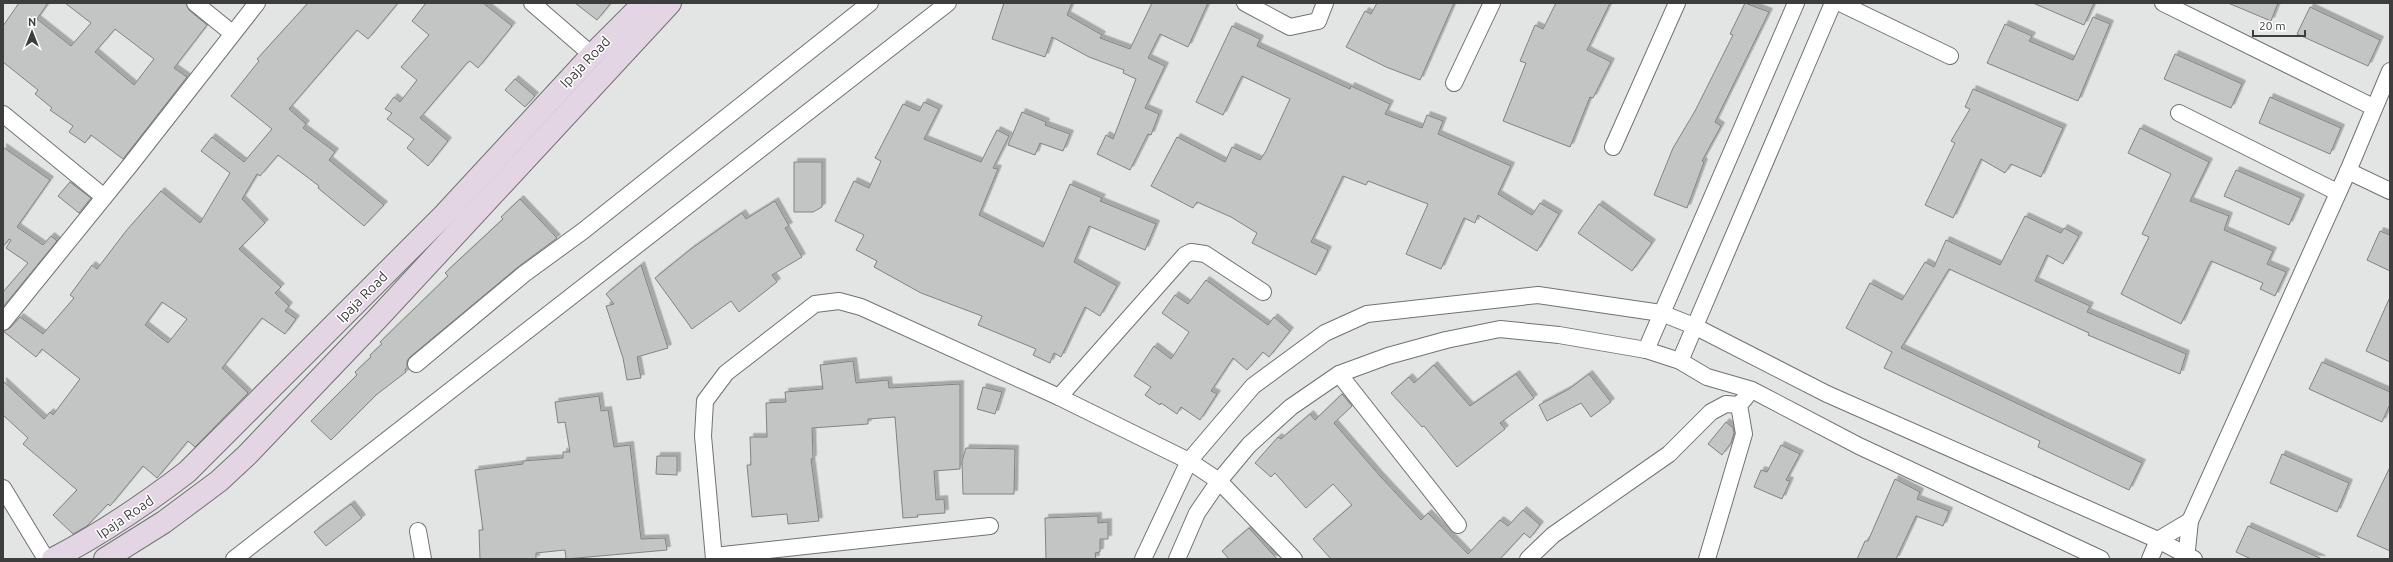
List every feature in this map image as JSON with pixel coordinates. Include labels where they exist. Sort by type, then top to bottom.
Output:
[{"type":"main road","name":"Ipaja Road","points":[[53,559],[96,536],[144,505],[187,472],[445,214],[486,167],[592,55],[644,3]]},
{"type":"main road","name":"Ipaja Road","points":[[105,559],[164,522],[219,480],[247,455],[670,3]]},
{"type":"main road","points":[[486,167],[504,182]]},
{"type":"street","points":[[195,3],[232,33]]},
{"type":"street","points":[[3,322],[257,3]]},
{"type":"street","points":[[532,3],[592,55]]},
{"type":"street","points":[[416,364],[524,274],[583,231],[870,3]]},
{"type":"street","points":[[234,559],[948,3]]},
{"type":"street","points":[[1246,3],[1290,27],[1318,21],[1325,3]]},
{"type":"street","points":[[1454,83],[1492,3]]},
{"type":"street","points":[[1613,147],[1677,3]]},
{"type":"street","points":[[1646,350],[1796,3]]},
{"type":"street","points":[[1680,361],[1833,3]]},
{"type":"street","points":[[1840,3],[1950,56]]},
{"type":"street","points":[[2164,3],[2373,107]]},
{"type":"street","points":[[1143,559],[1189,461],[1253,386],[1325,333],[1367,314],[1538,295],[1661,313],[1694,326],[1827,394],[2158,540],[2189,558],[2190,521],[2348,170],[2373,107],[2390,71]]},
{"type":"street","points":[[2179,113],[2337,192]]},
{"type":"street","points":[[3,114],[104,197]]},
{"type":"street","points":[[2348,170],[2390,191]]},
{"type":"street","points":[[1059,398],[1185,255],[1191,252],[1204,254],[1263,292]]},
{"type":"street","points":[[990,526],[714,557],[703,436],[705,401],[726,373],[815,304],[839,301],[861,307],[1059,398],[1189,461],[1219,481],[1294,559]]},
{"type":"street","points":[[1177,559],[1197,513],[1219,481],[1250,445],[1291,407],[1339,374],[1388,356],[1446,340],[1500,329],[1559,335],[1646,350],[1680,361],[1707,377],[1752,390],[1859,446],[2101,559]]},
{"type":"street","points":[[1339,374],[1458,525]]},
{"type":"street","points":[[1739,405],[1752,390]]},
{"type":"street","points":[[1528,559],[1553,535],[1669,454],[1712,412],[1726,404],[1739,405]]},
{"type":"street","points":[[1707,559],[1744,434],[1739,405]]},
{"type":"street","points":[[3,488],[46,559]]},
{"type":"street","points":[[2150,559],[2158,540],[2190,521]]},
{"type":"street","points":[[418,531],[423,559]]},
{"type":"building","points":[[19,3],[48,3],[37,19],[71,46],[91,23],[65,3],[186,3],[189,10],[207,25],[174,68],[187,77],[123,159],[91,135],[85,143],[69,132],[73,126],[50,110],[52,108],[35,94],[38,90],[3,62],[3,26]],"holes":[[[115,29],[154,59],[134,85],[95,52]]]},
{"type":"building","points":[[308,3],[398,3],[368,39],[357,30],[289,109],[306,124],[303,128],[335,152],[329,160],[384,205],[364,226],[318,188],[319,186],[278,155],[260,176],[257,174],[242,199],[265,223],[239,249],[281,287],[275,293],[289,306],[285,311],[296,319],[285,334],[262,318],[222,368],[248,393],[195,447],[188,441],[157,478],[143,466],[110,506],[108,504],[87,526],[73,534],[53,515],[77,490],[23,444],[28,438],[3,415],[3,381],[44,419],[50,412],[53,415],[80,379],[42,349],[36,357],[3,331],[10,328],[20,317],[43,334],[74,298],[70,295],[92,265],[97,269],[126,231],[161,191],[200,223],[230,173],[201,151],[212,137],[244,162],[272,129],[231,96],[259,61],[257,59]],"holes":[[[162,302],[187,319],[168,343],[145,325]]]},
{"type":"building","points":[[426,3],[483,3],[512,26],[478,68],[470,61],[466,64],[420,118],[448,141],[428,166],[407,148],[414,139],[387,119],[392,113],[385,109],[394,97],[400,102],[417,80],[401,67],[429,35],[412,21]]},
{"type":"building","points":[[575,3],[611,3],[597,20]]},
{"type":"building","points":[[1004,3],[1072,3],[1067,15],[1102,35],[1100,38],[1130,49],[1152,3],[1208,3],[1188,47],[1160,34],[1148,58],[1165,66],[1145,108],[1159,114],[1151,135],[1148,134],[1130,170],[1097,154],[1106,135],[1113,139],[1136,79],[1123,73],[1124,70],[1089,57],[1052,37],[1045,57],[992,39]]},
{"type":"building","points":[[1377,3],[1454,3],[1420,80],[1386,67],[1346,47],[1365,11],[1371,14]]},
{"type":"building","points":[[1556,3],[1610,3],[1587,50],[1611,62],[1593,98],[1590,97],[1570,147],[1503,121],[1526,63],[1520,61],[1535,25],[1543,29]]},
{"type":"building","points":[[1745,3],[1769,12],[1715,122],[1721,126],[1702,161],[1704,162],[1687,208],[1654,195],[1673,148],[1695,111],[1733,35],[1730,34]]},
{"type":"building","points":[[2033,3],[2094,3],[2084,25]]},
{"type":"building","points":[[2228,3],[2278,3],[2271,21]]},
{"type":"building","points":[[2310,7],[2380,40],[2368,66],[2297,34]]},
{"type":"building","points":[[2093,17],[2110,24],[2078,101],[1987,63],[2005,24],[2032,36],[2029,41],[2073,60]]},
{"type":"building","points":[[1232,26],[1260,39],[1257,46],[1350,89],[1351,86],[1390,104],[1385,114],[1422,128],[1427,115],[1443,121],[1438,134],[1511,166],[1498,194],[1532,215],[1540,203],[1559,214],[1537,251],[1478,215],[1475,223],[1464,218],[1441,269],[1406,254],[1428,204],[1368,181],[1366,185],[1343,176],[1311,242],[1328,250],[1316,275],[1252,243],[1257,233],[1231,217],[1197,202],[1193,208],[1151,186],[1177,137],[1225,162],[1232,147],[1260,160],[1266,151],[1290,99],[1242,76],[1223,115],[1196,102]]},
{"type":"building","points":[[2175,54],[2242,84],[2231,108],[2164,79]]},
{"type":"building","points":[[515,79],[535,96],[525,107],[505,90]]},
{"type":"building","points":[[1973,89],[2063,128],[2041,177],[2011,164],[2005,173],[1981,159],[1953,218],[1925,205],[1955,143],[1951,141],[1970,109],[1965,107]]},
{"type":"building","points":[[2270,97],[2341,128],[2330,154],[2259,123]]},
{"type":"building","points":[[924,102],[939,109],[924,139],[981,162],[997,130],[1009,136],[993,168],[998,169],[979,215],[1043,247],[1070,184],[1102,198],[1100,201],[1156,224],[1145,250],[1089,226],[1074,262],[1117,286],[1100,316],[1085,307],[1061,357],[1054,353],[1050,363],[1033,355],[1036,349],[978,325],[982,316],[921,293],[874,267],[877,261],[856,250],[864,235],[835,221],[854,181],[869,188],[881,161],[875,158],[903,104],[919,111]]},
{"type":"building","points":[[1022,112],[1046,122],[1045,125],[1070,134],[1063,151],[1040,143],[1035,155],[1008,145]]},
{"type":"building","points":[[2140,128],[2209,162],[2190,201],[2229,216],[2224,230],[2273,251],[2267,264],[2286,272],[2275,296],[2260,289],[2263,283],[2211,261],[2181,324],[2121,294],[2149,237],[2142,234],[2171,174],[2128,153]]},
{"type":"building","points":[[3,147],[50,180],[17,227],[43,245],[51,236],[57,241],[3,307],[3,292],[28,263],[6,248],[11,240],[9,239],[3,247]]},
{"type":"building","points":[[794,162],[822,162],[822,207],[813,212],[794,212]]},
{"type":"building","points":[[2236,170],[2301,198],[2289,225],[2224,196]]},
{"type":"building","points":[[70,182],[91,198],[79,213],[58,196]]},
{"type":"building","points":[[520,199],[557,238],[518,267],[410,357],[407,361],[406,372],[376,395],[331,440],[311,421],[357,375],[355,372],[382,344],[380,342],[448,276],[445,273],[503,219],[501,217]]},
{"type":"building","points":[[775,201],[789,226],[785,228],[802,257],[772,275],[777,282],[739,312],[731,301],[692,329],[655,278],[691,249],[742,213],[746,219]]},
{"type":"building","points":[[1599,204],[1652,243],[1632,271],[1578,233]]},
{"type":"building","points":[[2025,216],[2061,233],[2064,228],[2079,236],[2063,264],[2047,255],[2035,281],[2090,306],[2087,312],[2186,354],[2180,374],[2088,335],[2089,333],[1949,269],[1901,348],[2142,463],[2129,490],[2038,447],[2040,441],[1884,368],[1892,352],[1846,328],[1870,283],[1902,300],[1925,262],[1934,267],[1946,240],[2000,265]]},
{"type":"building","points":[[2380,231],[2390,235],[2390,271],[2367,260]]},
{"type":"building","points":[[641,265],[668,348],[637,357],[641,378],[627,380],[623,358],[606,306],[614,304],[606,294]]},
{"type":"building","points":[[1206,280],[1268,325],[1274,317],[1290,331],[1269,357],[1263,352],[1247,370],[1233,358],[1211,391],[1217,394],[1200,420],[1181,407],[1177,414],[1161,403],[1160,405],[1145,395],[1151,387],[1134,376],[1154,346],[1171,359],[1189,332],[1162,313],[1175,295],[1188,304]]},
{"type":"building","points":[[2390,297],[2390,362],[2366,351]]},
{"type":"building","points":[[853,361],[856,383],[888,380],[889,388],[960,384],[960,469],[934,471],[936,500],[944,499],[945,513],[917,515],[918,517],[903,518],[895,417],[868,419],[868,424],[812,428],[813,459],[811,459],[819,521],[788,524],[787,514],[752,517],[747,465],[751,465],[750,437],[767,437],[766,403],[786,402],[785,392],[823,389],[820,365]]},
{"type":"building","points":[[2322,362],[2390,392],[2390,404],[2382,422],[2309,389]]},
{"type":"building","points":[[1434,365],[1470,406],[1516,374],[1534,398],[1500,423],[1505,429],[1457,467],[1424,426],[1422,427],[1391,393],[1409,377],[1414,383]]},
{"type":"building","points":[[1589,374],[1611,402],[1591,417],[1581,403],[1547,421],[1539,405],[1569,389]]},
{"type":"building","points":[[983,387],[1002,392],[995,414],[977,409]]},
{"type":"building","points":[[1342,394],[1352,406],[1334,423],[1421,520],[1428,513],[1468,554],[1500,520],[1508,526],[1523,510],[1540,525],[1530,538],[1524,533],[1500,559],[1331,559],[1313,539],[1352,505],[1333,484],[1306,508],[1275,473],[1271,477],[1255,463],[1278,437],[1281,439],[1310,414],[1315,420]]},
{"type":"building","points":[[599,396],[601,411],[608,410],[614,447],[630,445],[641,539],[665,538],[667,550],[566,559],[565,550],[536,553],[536,559],[480,559],[479,530],[483,530],[475,470],[523,464],[523,461],[563,458],[563,452],[570,452],[565,422],[558,423],[555,402]]},
{"type":"building","points":[[1726,422],[1733,428],[1734,433],[1731,443],[1722,455],[1708,444]]},
{"type":"building","points":[[1781,445],[1800,454],[1786,480],[1790,481],[1782,499],[1754,487],[1761,470],[1767,472]]},
{"type":"building","points":[[966,448],[1015,449],[1014,494],[963,494],[962,461]]},
{"type":"building","points":[[2282,454],[2349,483],[2337,512],[2270,483]]},
{"type":"building","points":[[657,456],[677,456],[677,475],[656,474]]},
{"type":"building","points":[[2390,467],[2390,551],[2357,536]]},
{"type":"building","points":[[1895,479],[1920,492],[1917,499],[1949,511],[1943,526],[1916,516],[1896,559],[1857,559],[1865,541],[1868,541]]},
{"type":"building","points":[[351,504],[362,518],[326,546],[314,532]]},
{"type":"building","points":[[1098,516],[1098,523],[1108,522],[1108,539],[1100,539],[1100,552],[1095,553],[1096,559],[1046,559],[1045,518]]},
{"type":"building","points":[[2248,526],[2322,559],[2251,559],[2236,552]]},
{"type":"building","points":[[1249,528],[1277,559],[1229,559],[1222,551]]}]
